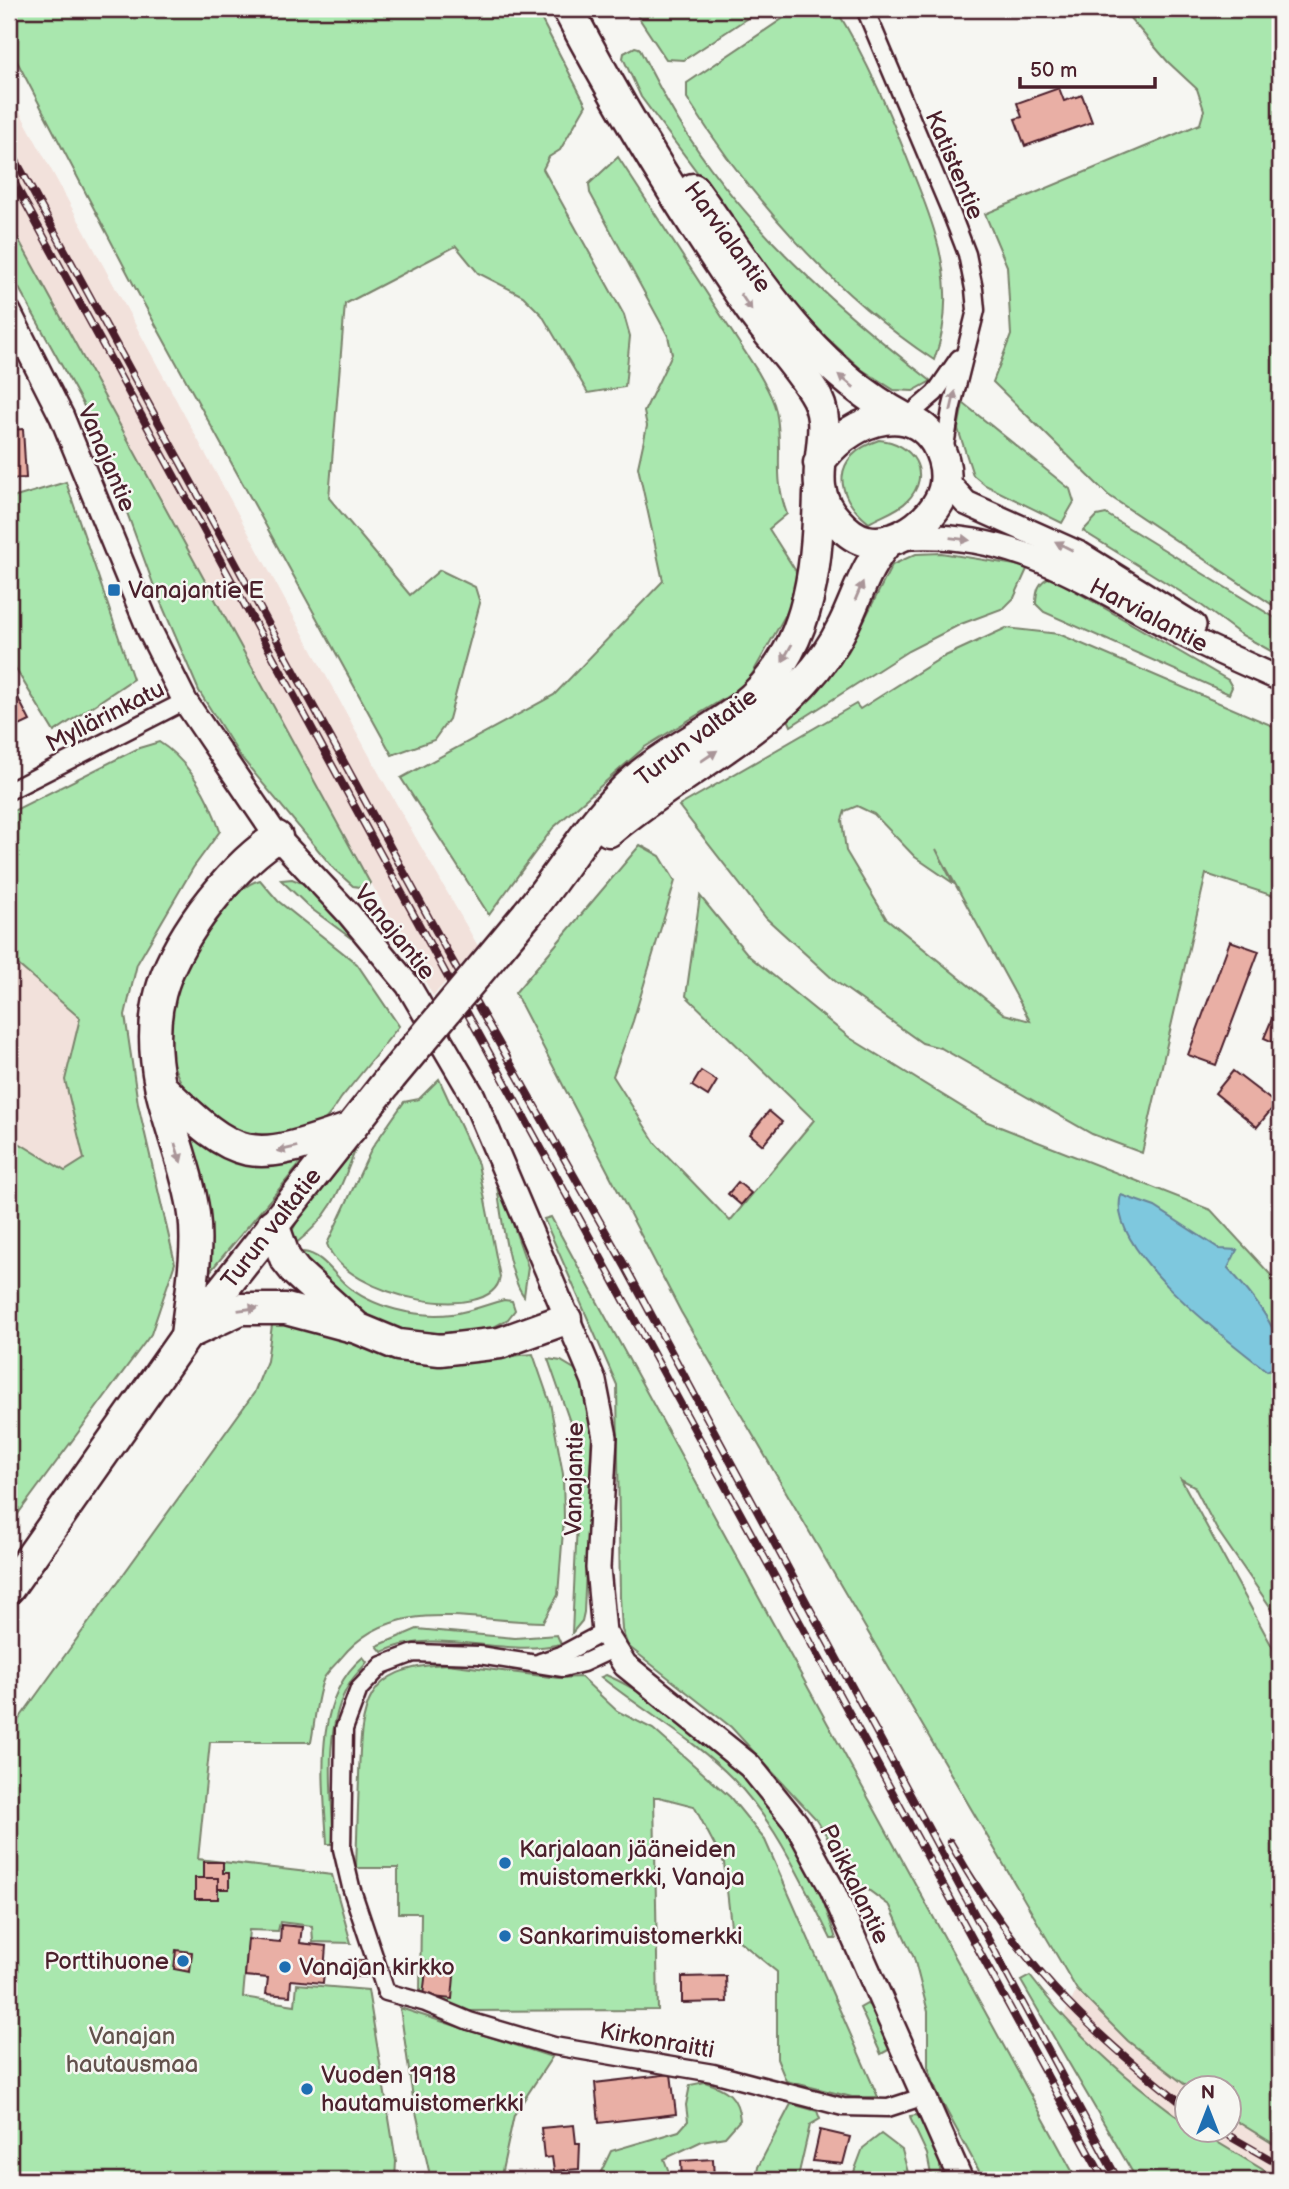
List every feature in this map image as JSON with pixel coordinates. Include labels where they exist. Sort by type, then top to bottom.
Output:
[{"type":"highway","name":"Harvialantie","points":[[573,19],[801,337],[853,387],[905,418]]},
{"type":"highway","name":"Harvialantie","points":[[573,19],[655,164],[707,246],[751,311],[813,390],[823,415],[820,463]]},
{"type":"highway","points":[[905,418],[932,437],[944,463],[945,483],[934,510],[915,527],[890,539],[869,542],[857,538],[835,520],[819,493],[820,463],[834,443],[860,426],[881,419],[905,418]]},
{"type":"highway","name":"Turun valtatie","points":[[9,1588],[186,1336],[391,1077],[553,883],[596,823],[636,778],[740,709],[778,670],[802,623],[810,595],[818,552],[819,493]]},
{"type":"highway","name":"Turun valtatie","points":[[553,883],[630,813],[785,702],[827,654],[843,626],[869,566],[890,539]]},
{"type":"highway","points":[[186,1336],[195,1247],[194,1214],[161,1087],[155,1027],[160,986],[181,942],[222,887],[250,855],[278,837]]},
{"type":"highway","points":[[161,1087],[212,1135],[234,1147],[275,1152],[351,1128]]},
{"type":"highway","points":[[273,1224],[285,1258],[296,1272],[357,1328]]},
{"type":"highway","points":[[186,1336],[224,1315],[253,1307],[286,1310],[357,1328],[398,1345],[440,1350],[500,1343],[566,1319]]},
{"type":"street","name":"Katistentie","points":[[865,9],[967,254],[976,310],[951,410],[944,463]]},
{"type":"street","name":"Vanajantie","points":[[9,312],[62,417],[149,629],[185,701],[278,837],[349,914],[408,985],[473,1096],[594,1381],[601,1408],[605,1437],[598,1568],[608,1640]]},
{"type":"street","name":"Katistentie","points":[[905,418],[935,394],[968,344]]},
{"type":"street","name":"Harvialantie","points":[[944,463],[950,485],[965,503],[1080,554],[1280,678]]},
{"type":"street","name":"Harvialantie","points":[[890,539],[936,537],[966,540],[1040,558],[1175,630],[1280,678]]},
{"type":"street","name":"Myllärinkatu","points":[[9,791],[185,701]]},
{"type":"street","name":"Kirkonraitti","points":[[608,1640],[533,1663],[454,1653],[414,1653],[378,1668],[366,1679],[354,1699],[344,1730],[342,1849],[351,1886],[386,1992],[426,2003],[469,2021],[554,2046],[713,2073],[842,2107],[888,2108],[922,2097]]},
{"type":"street","name":"Paikkalantie","points":[[608,1640],[642,1680],[750,1766],[796,1823],[832,1889],[961,2180]]},
{"type":"shaded area","points":[[9,92],[381,777],[478,946],[433,996],[9,222]]},
{"type":"shaded area","points":[[9,957],[80,1018],[65,1080],[84,1159],[65,1171],[9,1137]]},
{"type":"shaded area","points":[[1077,1990],[1128,2041],[1174,2076],[1174,2114],[1142,2091],[1062,2019]]},
{"type":"shaded area","points":[[1244,2126],[1280,2148],[1280,2180],[1220,2144],[1244,2144]]},
{"type":"green space","points":[[9,9],[536,9],[586,105],[560,150],[549,157],[543,169],[624,315],[630,336],[625,387],[588,393],[542,315],[523,296],[478,273],[456,246],[345,304],[329,498],[410,595],[440,570],[475,587],[480,603],[449,719],[434,740],[392,755],[138,293],[9,46]]},
{"type":"green space","points":[[633,9],[761,9],[684,60],[666,59]]},
{"type":"green space","points":[[797,9],[836,9],[878,89],[919,187],[934,231],[944,277],[944,318],[934,360],[862,306],[797,242],[738,172],[687,98],[687,83]]},
{"type":"green space","points":[[1122,9],[1280,9],[1280,610],[1108,495],[993,382],[1011,335],[1007,266],[985,214],[1200,124],[1204,110],[1197,89],[1168,62]]},
{"type":"green space","points":[[635,47],[639,48],[674,114],[705,161],[762,231],[827,294],[931,381],[913,391],[894,390],[861,369],[801,311],[641,97],[623,58],[624,53]]},
{"type":"green space","points":[[618,157],[758,372],[773,401],[778,425],[780,486],[787,514],[769,529],[797,573],[794,600],[746,685],[645,747],[553,828],[489,915],[401,778],[554,695],[663,581],[638,467],[647,426],[644,412],[672,354],[668,336],[590,193],[589,184]]},
{"type":"green space","points":[[9,222],[370,883],[366,888],[353,886],[334,869],[240,756],[199,691],[155,589],[96,428],[9,270]]},
{"type":"green space","points":[[963,403],[1070,489],[1074,502],[1062,523],[985,485],[973,475],[958,429]]},
{"type":"green space","points":[[879,440],[891,442],[909,453],[916,461],[919,480],[915,491],[903,505],[869,523],[849,500],[842,477],[852,456],[863,447]]},
{"type":"green space","points":[[66,482],[133,679],[54,732],[12,663],[9,665],[9,499]]},
{"type":"green space","points":[[1106,514],[1280,621],[1280,656],[1240,634],[1197,602],[1083,531],[1097,516]]},
{"type":"green space","points":[[941,553],[1028,567],[1014,598],[1004,608],[961,624],[908,651],[791,726],[788,719],[813,697],[848,652],[892,565],[916,554]]},
{"type":"green space","points":[[1051,577],[1228,680],[1232,687],[1229,694],[1044,612],[1036,604],[1037,591],[1043,581]]},
{"type":"green space","points":[[1006,628],[1059,634],[1280,729],[1280,898],[1206,874],[1142,1153],[1092,1134],[941,1048],[922,1043],[835,981],[766,918],[679,806],[856,704],[860,709],[941,658]],"holes":[[[857,806],[874,814],[915,857],[953,883],[936,849],[1030,1021],[1004,1014],[886,918],[846,851],[842,820],[845,811]]]},
{"type":"green space","points":[[159,742],[180,759],[197,781],[220,831],[193,868],[137,964],[125,1015],[138,1104],[175,1263],[151,1334],[9,1526],[9,1137],[65,1171],[84,1159],[65,1080],[80,1018],[9,957],[9,813],[139,748]]},
{"type":"green space","points":[[640,845],[660,856],[675,881],[633,1021],[613,1076],[656,1144],[730,1221],[814,1120],[686,996],[700,896],[749,956],[850,1038],[985,1121],[1211,1210],[1280,1285],[1280,1621],[1216,1528],[1194,1486],[1181,1479],[1280,1661],[1280,2148],[1244,2126],[1244,2074],[1174,2074],[1174,2076],[1128,2041],[1077,1990],[681,1312],[515,993]]},
{"type":"green space","points":[[292,879],[319,896],[334,912],[352,939],[309,907],[281,880]]},
{"type":"green space","points":[[260,880],[278,901],[357,964],[399,1026],[325,1120],[308,1129],[286,1134],[259,1134],[239,1130],[203,1109],[189,1094],[178,1076],[171,1056],[168,1034],[172,1001],[188,961],[234,897]]},
{"type":"green space","points":[[439,1079],[478,1164],[500,1277],[491,1292],[473,1300],[447,1302],[418,1299],[388,1291],[361,1279],[339,1263],[327,1244],[372,1148],[404,1102],[419,1099]]},
{"type":"green space","points":[[180,1119],[301,1163],[203,1280]]},
{"type":"green space","points":[[356,1148],[326,1213],[293,1246],[292,1231],[299,1218]]},
{"type":"green space","points":[[495,1173],[528,1267],[524,1296],[518,1286],[509,1256]]},
{"type":"green space","points":[[551,1217],[1077,2180],[984,2180],[939,2097],[928,2067],[928,2012],[914,1958],[890,1906],[855,1880],[816,1819],[731,1727],[628,1646],[622,1630],[620,1597],[617,1385],[544,1219]]},
{"type":"green space","points":[[303,1252],[316,1256],[356,1292],[396,1310],[452,1314],[504,1300],[512,1301],[515,1310],[508,1319],[483,1333],[431,1339],[374,1324],[296,1256]]},
{"type":"green space","name":"Vanajan hautausmaa","points":[[273,1318],[319,1326],[416,1364],[533,1354],[550,1403],[563,1474],[564,1518],[558,1595],[543,1622],[435,1616],[409,1618],[384,1625],[361,1638],[324,1678],[317,1701],[311,1742],[210,1742],[198,1859],[332,1875],[351,1943],[313,1942],[312,1926],[280,1922],[278,1931],[249,1930],[243,1997],[295,2005],[297,1984],[368,1990],[396,2161],[395,2180],[9,2180],[9,1733],[254,1393],[267,1361]]},
{"type":"green space","points":[[548,1359],[561,1361],[581,1373],[593,1413],[584,1612],[582,1621],[572,1633],[578,1501],[576,1450],[571,1425]]},
{"type":"green space","points":[[417,1629],[515,1638],[557,1635],[561,1644],[515,1647],[426,1642],[382,1652],[377,1646]]},
{"type":"green space","points":[[363,1657],[367,1662],[350,1683],[335,1720],[331,1762],[334,1844],[327,1844],[323,1770],[328,1720],[335,1696],[346,1675]]},
{"type":"green space","points":[[447,1664],[558,1678],[581,1677],[617,1711],[653,1729],[730,1797],[765,1840],[878,2097],[852,2097],[786,2081],[777,2059],[777,1972],[732,1935],[724,1863],[694,1806],[659,1797],[654,1797],[658,2010],[468,2011],[420,1996],[421,1913],[398,1913],[398,1868],[356,1868],[360,1751],[366,1711],[372,1695],[383,1682],[398,1673],[419,1667]]},
{"type":"green space","points":[[606,1675],[652,1700],[702,1736],[767,1797],[791,1830],[807,1860],[836,1939],[831,1939],[788,1855],[749,1797],[702,1751],[601,1677]]},
{"type":"green space","points":[[1030,1976],[1083,2037],[1174,2113],[1174,2144],[1220,2144],[1280,2180],[1137,2180],[1021,1981]]},
{"type":"green space","points":[[867,2004],[873,2008],[892,2048],[881,2054],[860,2008]]},
{"type":"green space","points":[[400,2008],[552,2057],[514,2115],[500,2180],[431,2180],[413,2098]]},
{"type":"green space","points":[[705,2082],[725,2091],[737,2105],[740,2120],[725,2137],[702,2141],[664,2159],[672,2180],[597,2180],[611,2151],[679,2131],[688,2121],[686,2105],[690,2085]]},
{"type":"green space","points":[[791,2104],[817,2111],[820,2119],[810,2125],[798,2177],[808,2180],[756,2180],[758,2167]]},
{"type":"green space","points":[[916,2115],[932,2135],[940,2164],[939,2180],[932,2180],[927,2154],[910,2116]]},
{"type":"green space","points":[[881,2134],[902,2150],[910,2180],[851,2180],[863,2148]]},
{"type":"water","points":[[1121,1195],[1155,1207],[1220,1249],[1237,1250],[1228,1268],[1255,1300],[1272,1327],[1280,1353],[1278,1365],[1267,1371],[1173,1292],[1131,1241],[1121,1217]]},
{"type":"building","points":[[1059,88],[1064,101],[1082,95],[1092,122],[1025,146],[1015,119],[1022,117],[1017,103]]},
{"type":"building","points":[[9,426],[10,430],[23,429],[26,478],[9,479]]},
{"type":"building","points":[[17,696],[30,721],[9,731],[9,700]]},
{"type":"building","points":[[1230,941],[1259,951],[1216,1065],[1188,1055]]},
{"type":"building","points":[[1274,1014],[1280,1017],[1280,1045],[1264,1038]]},
{"type":"building","points":[[701,1071],[717,1081],[708,1096],[692,1086]]},
{"type":"building","points":[[1233,1071],[1276,1104],[1257,1127],[1215,1093]]},
{"type":"building","points":[[769,1111],[782,1122],[763,1145],[750,1134]]},
{"type":"building","points":[[738,1182],[751,1193],[741,1205],[728,1194]]},
{"type":"building","points":[[204,1862],[223,1862],[223,1873],[229,1873],[229,1889],[218,1889],[218,1878],[204,1878]]},
{"type":"building","points":[[195,1878],[218,1878],[218,1899],[195,1899]]},
{"type":"building","name":"Vanajan kirkko","points":[[281,1925],[302,1927],[300,1943],[326,1946],[323,1983],[291,1980],[290,1996],[266,1994],[268,1978],[245,1976],[248,1939],[280,1942]]},
{"type":"building","name":"Porttihuone","points":[[176,1950],[192,1952],[190,1972],[174,1969]]},
{"type":"building","points":[[349,1960],[366,1960],[365,1977],[348,1976]]},
{"type":"building","points":[[427,1962],[455,1965],[452,1999],[423,1996]]},
{"type":"building","points":[[726,1976],[727,2002],[682,2003],[682,1977]]},
{"type":"building","points":[[671,2074],[676,2114],[599,2123],[595,2083]]},
{"type":"building","points":[[574,2125],[576,2143],[580,2143],[579,2169],[554,2171],[552,2157],[544,2158],[541,2128]]},
{"type":"building","points":[[820,2130],[850,2137],[843,2164],[813,2161]]},
{"type":"building","points":[[713,2159],[714,2180],[682,2180],[681,2161]]},
{"type":"railway","points":[[9,148],[448,953],[625,1266],[1118,2180]]},
{"type":"railway","points":[[9,173],[1104,2180]]},
{"type":"railway","points":[[950,1842],[1000,1921],[1054,1988],[1115,2048],[1174,2097]]},
{"type":"railway","points":[[1243,2144],[1280,2165]]},
{"type":"place","name":"Vanajantie E","points":[[114,590]]},
{"type":"place","name":"Karjalaan jääneiden muistomerkki, Vanaja","points":[[505,1863]]},
{"type":"place","name":"Sankarimuistomerkki","points":[[505,1936]]},
{"type":"place","name":"Porttihuone","points":[[183,1961]]},
{"type":"place","name":"Vanajan kirkko","points":[[285,1967]]},
{"type":"place","name":"Vuoden 1918 hautamuistomerkki","points":[[307,2089]]}]
